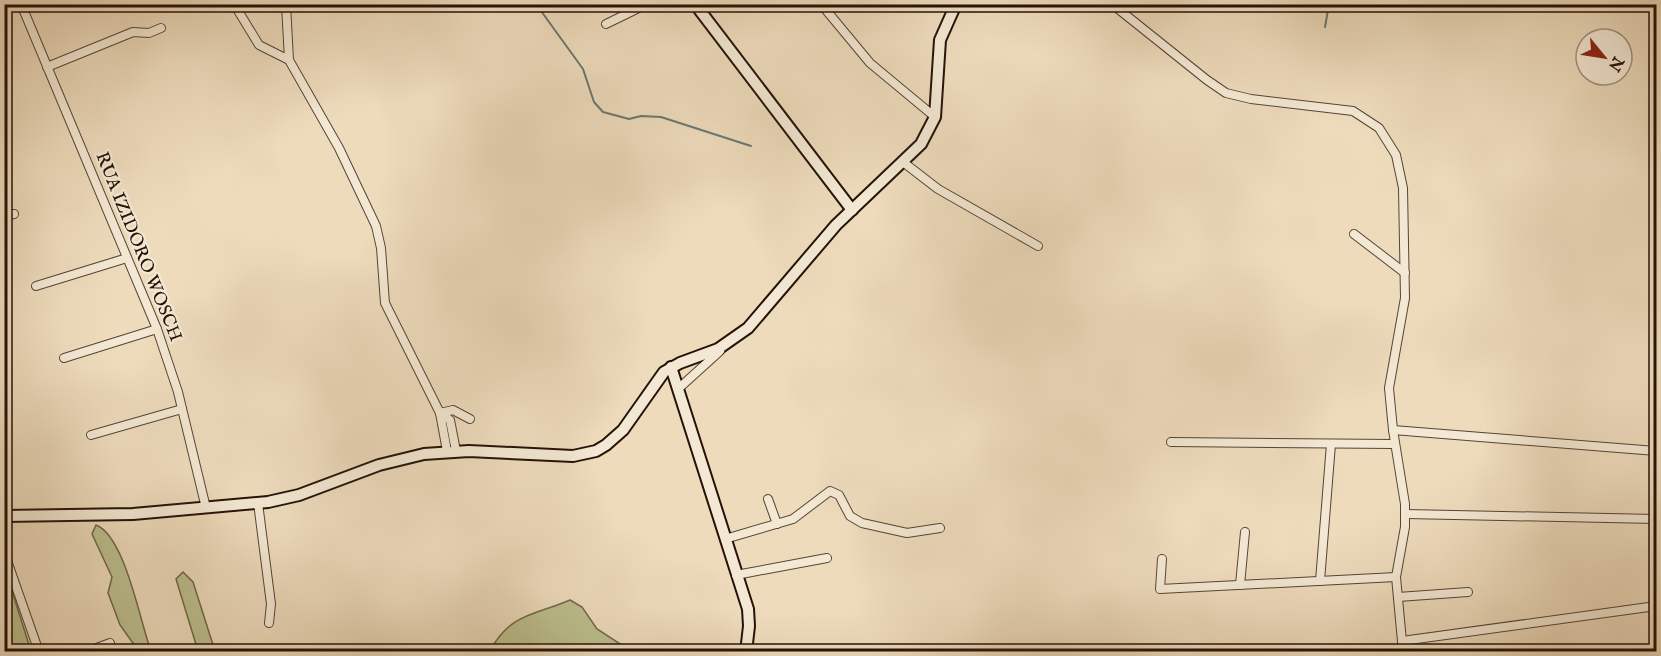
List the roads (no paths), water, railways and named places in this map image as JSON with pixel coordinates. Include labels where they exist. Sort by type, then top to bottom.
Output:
[{"type":"main road","points":[[695,4],[852,210]]},
{"type":"main road","points":[[4,516],[119,515],[258,503],[299,495],[394,460],[452,451],[573,456],[596,451],[623,430],[657,380],[671,367],[728,344],[754,322],[819,244],[926,138],[935,117],[940,40],[956,4]]},
{"type":"main road","points":[[671,367],[749,618],[746,651]]},
{"type":"street","name":"RUA IZIDORO WOSCH","points":[[21,4],[157,329],[182,409],[206,508]]},
{"type":"street","points":[[234,4],[259,45],[289,60]]},
{"type":"street","points":[[286,4],[289,60],[339,148],[372,217],[381,248],[385,303],[440,413],[450,420],[452,451]]},
{"type":"street","points":[[606,24],[646,4]]},
{"type":"street","points":[[821,4],[870,63],[935,117]]},
{"type":"street","points":[[1112,4],[1226,93],[1251,99],[1343,108],[1362,116],[1379,128],[1392,144],[1399,164],[1405,273],[1404,309],[1390,376],[1393,430],[1406,514],[1396,577],[1403,651]]},
{"type":"street","points":[[47,67],[133,32],[149,33],[161,28]]},
{"type":"street","points":[[903,162],[938,189],[1038,246]]},
{"type":"street","points":[[4,216],[14,214]]},
{"type":"street","points":[[1354,234],[1405,273]]},
{"type":"street","points":[[36,286],[127,258]]},
{"type":"street","points":[[64,358],[157,329]]},
{"type":"street","points":[[678,389],[728,344]]},
{"type":"street","points":[[91,435],[182,409]]},
{"type":"street","points":[[440,413],[453,410],[470,419]]},
{"type":"street","points":[[1393,430],[1656,451]]},
{"type":"street","points":[[1171,442],[1395,444]]},
{"type":"street","points":[[1320,581],[1331,444]]},
{"type":"street","points":[[725,539],[799,516],[831,491],[839,495],[850,516],[862,522],[907,533],[940,528]]},
{"type":"street","points":[[768,499],[777,524]]},
{"type":"street","points":[[258,503],[271,604],[268,623]]},
{"type":"street","points":[[1406,514],[1656,519]]},
{"type":"street","points":[[1240,585],[1245,532]]},
{"type":"street","points":[[4,552],[39,651]]},
{"type":"street","points":[[736,574],[827,558]]},
{"type":"street","points":[[1162,559],[1160,590],[1396,577]]},
{"type":"street","points":[[1398,597],[1468,592]]},
{"type":"street","points":[[1402,641],[1656,606]]},
{"type":"street","points":[[86,651],[110,643]]},
{"type":"waterway","points":[[536,4],[583,69],[594,102],[603,112],[629,119],[641,116],[661,117],[751,146]]},
{"type":"waterway","points":[[1325,27],[1329,4]]}]
